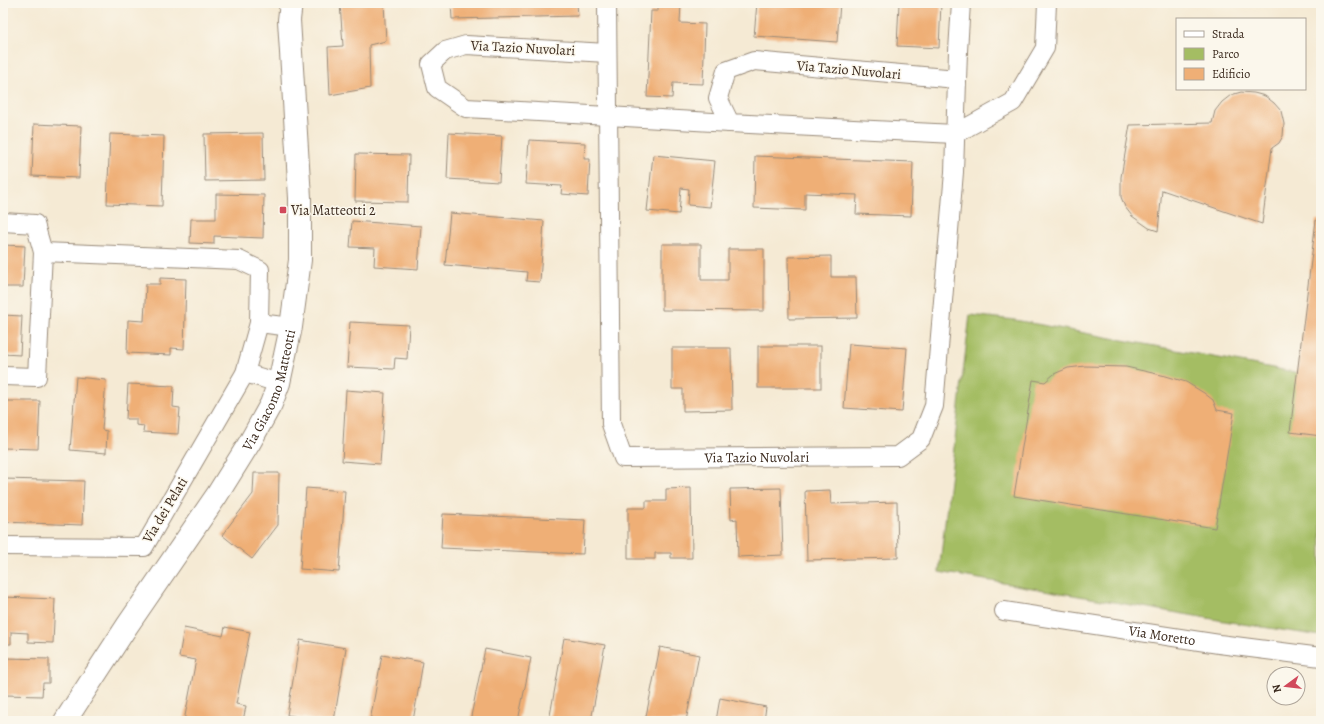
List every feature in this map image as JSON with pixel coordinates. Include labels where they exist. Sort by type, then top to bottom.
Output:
[{"type":"street","name":"Via Giacomo Matteotti","points":[[65,721],[250,442],[271,404],[279,383],[291,327],[300,260],[300,198],[289,20],[290,3]]},
{"type":"street","name":"Via Tazio Nuvolari","points":[[607,3],[611,424],[623,458],[898,456],[921,439],[934,406],[954,172],[961,3]]},
{"type":"street","points":[[955,134],[1013,102],[1045,48],[1047,3]]},
{"type":"street","name":"Via Tazio Nuvolari","points":[[607,52],[466,45],[445,51],[431,64],[437,88],[466,108],[955,134]]},
{"type":"street","name":"Via Tazio Nuvolari","points":[[730,123],[718,98],[726,71],[754,61],[957,79]]},
{"type":"street","points":[[3,222],[35,224],[43,252],[37,377],[3,376]]},
{"type":"street","name":"Via dei Pelati","points":[[3,546],[144,547],[245,373],[259,323],[260,270],[239,260],[43,252]]},
{"type":"street","points":[[259,323],[291,327]]},
{"type":"street","points":[[245,373],[279,383]]},
{"type":"street","name":"Via Moretto","points":[[1004,611],[1219,644],[1321,657]]},
{"type":"green space","points":[[970,315],[1015,320],[1321,377],[1321,636],[1236,623],[939,572]]},
{"type":"building","points":[[340,3],[384,3],[386,41],[369,45],[370,88],[330,95],[328,47],[343,46]]},
{"type":"building","points":[[451,3],[577,3],[578,16],[452,19]]},
{"type":"building","points":[[658,3],[681,3],[680,23],[705,24],[703,84],[673,83],[672,98],[647,97],[651,11],[658,11]]},
{"type":"building","points":[[757,3],[840,3],[837,42],[754,36]]},
{"type":"building","points":[[899,3],[941,3],[939,48],[897,46]]},
{"type":"building","points":[[1241,92],[1265,96],[1281,111],[1284,124],[1283,136],[1279,143],[1272,148],[1262,224],[1162,190],[1158,231],[1149,228],[1132,216],[1125,207],[1121,197],[1121,177],[1130,125],[1212,123],[1215,111],[1222,102],[1231,95]]},
{"type":"building","points":[[34,124],[81,126],[79,178],[32,176]]},
{"type":"building","points":[[263,133],[264,180],[205,181],[204,134]]},
{"type":"building","points":[[449,133],[502,136],[499,182],[447,179]]},
{"type":"building","points":[[110,134],[164,136],[162,206],[107,204]]},
{"type":"building","points":[[529,140],[585,143],[584,159],[590,159],[588,196],[561,194],[562,186],[526,184]]},
{"type":"building","points":[[356,154],[409,155],[408,202],[355,201]]},
{"type":"building","points":[[653,155],[715,161],[710,207],[688,205],[689,189],[681,188],[679,214],[647,211]]},
{"type":"building","points":[[755,156],[913,162],[911,216],[856,214],[857,195],[805,193],[805,210],[754,208]]},
{"type":"building","points":[[216,194],[264,195],[263,238],[214,236],[214,244],[190,243],[191,219],[216,219]]},
{"type":"building","points":[[450,213],[544,221],[540,282],[526,281],[527,272],[445,265]]},
{"type":"building","points":[[1316,220],[1321,220],[1321,436],[1290,432]]},
{"type":"building","points":[[352,221],[421,226],[418,269],[374,266],[375,248],[350,247]]},
{"type":"building","points":[[662,244],[701,244],[701,280],[728,280],[728,249],[764,249],[764,311],[662,310]]},
{"type":"building","points":[[3,245],[25,246],[23,287],[3,287]]},
{"type":"building","points":[[831,256],[831,277],[856,277],[857,318],[789,319],[788,257]]},
{"type":"building","points":[[160,278],[186,279],[184,349],[171,348],[171,355],[127,353],[128,320],[144,321],[146,284],[160,284]]},
{"type":"building","points":[[3,315],[22,316],[20,355],[3,354]]},
{"type":"building","points":[[350,322],[409,325],[407,359],[395,358],[394,369],[347,367]]},
{"type":"building","points":[[849,344],[907,348],[902,412],[844,408]]},
{"type":"building","points":[[758,346],[821,346],[821,388],[758,388]]},
{"type":"building","points":[[672,348],[731,348],[732,410],[683,411],[683,389],[672,389]]},
{"type":"building","points":[[1085,366],[1126,367],[1186,382],[1213,400],[1217,410],[1234,413],[1215,528],[1014,496],[1033,380],[1045,382],[1054,374],[1068,368]]},
{"type":"building","points":[[76,377],[106,380],[102,430],[107,431],[106,453],[70,450]]},
{"type":"building","points":[[128,384],[174,386],[173,407],[180,408],[178,434],[143,432],[144,426],[136,425],[136,419],[126,419]]},
{"type":"building","points":[[346,390],[385,393],[380,464],[342,461]]},
{"type":"building","points":[[3,401],[40,401],[38,449],[3,448]]},
{"type":"building","points":[[254,473],[279,473],[278,525],[252,559],[222,535],[253,494]]},
{"type":"building","points":[[3,479],[84,481],[82,525],[3,522]]},
{"type":"building","points":[[306,488],[345,491],[339,572],[300,569]]},
{"type":"building","points":[[691,488],[692,558],[671,558],[671,553],[655,553],[655,559],[628,559],[628,508],[646,508],[646,501],[666,501],[666,489]]},
{"type":"building","points":[[781,488],[783,555],[738,557],[737,519],[731,520],[730,489]]},
{"type":"building","points":[[830,490],[831,504],[897,502],[898,558],[807,560],[805,491]]},
{"type":"building","points":[[443,514],[585,520],[583,554],[441,548]]},
{"type":"building","points":[[3,597],[55,599],[53,643],[28,642],[28,633],[11,632],[11,644],[3,644]]},
{"type":"building","points":[[225,627],[250,632],[236,704],[246,706],[243,721],[184,721],[196,660],[179,657],[184,628],[223,636]]},
{"type":"building","points":[[564,638],[605,645],[591,721],[549,721]]},
{"type":"building","points":[[300,640],[346,648],[334,721],[321,721],[287,715]]},
{"type":"building","points":[[660,647],[699,655],[686,721],[645,721]]},
{"type":"building","points":[[485,649],[531,658],[518,721],[470,721]]},
{"type":"building","points":[[382,655],[423,662],[413,721],[370,721]]},
{"type":"building","points":[[5,658],[49,659],[49,683],[43,683],[42,696],[4,695]]},
{"type":"building","points":[[720,698],[766,707],[764,721],[716,721]]},
{"type":"place","name":"Via Matteotti 2","points":[[283,210]]}]
